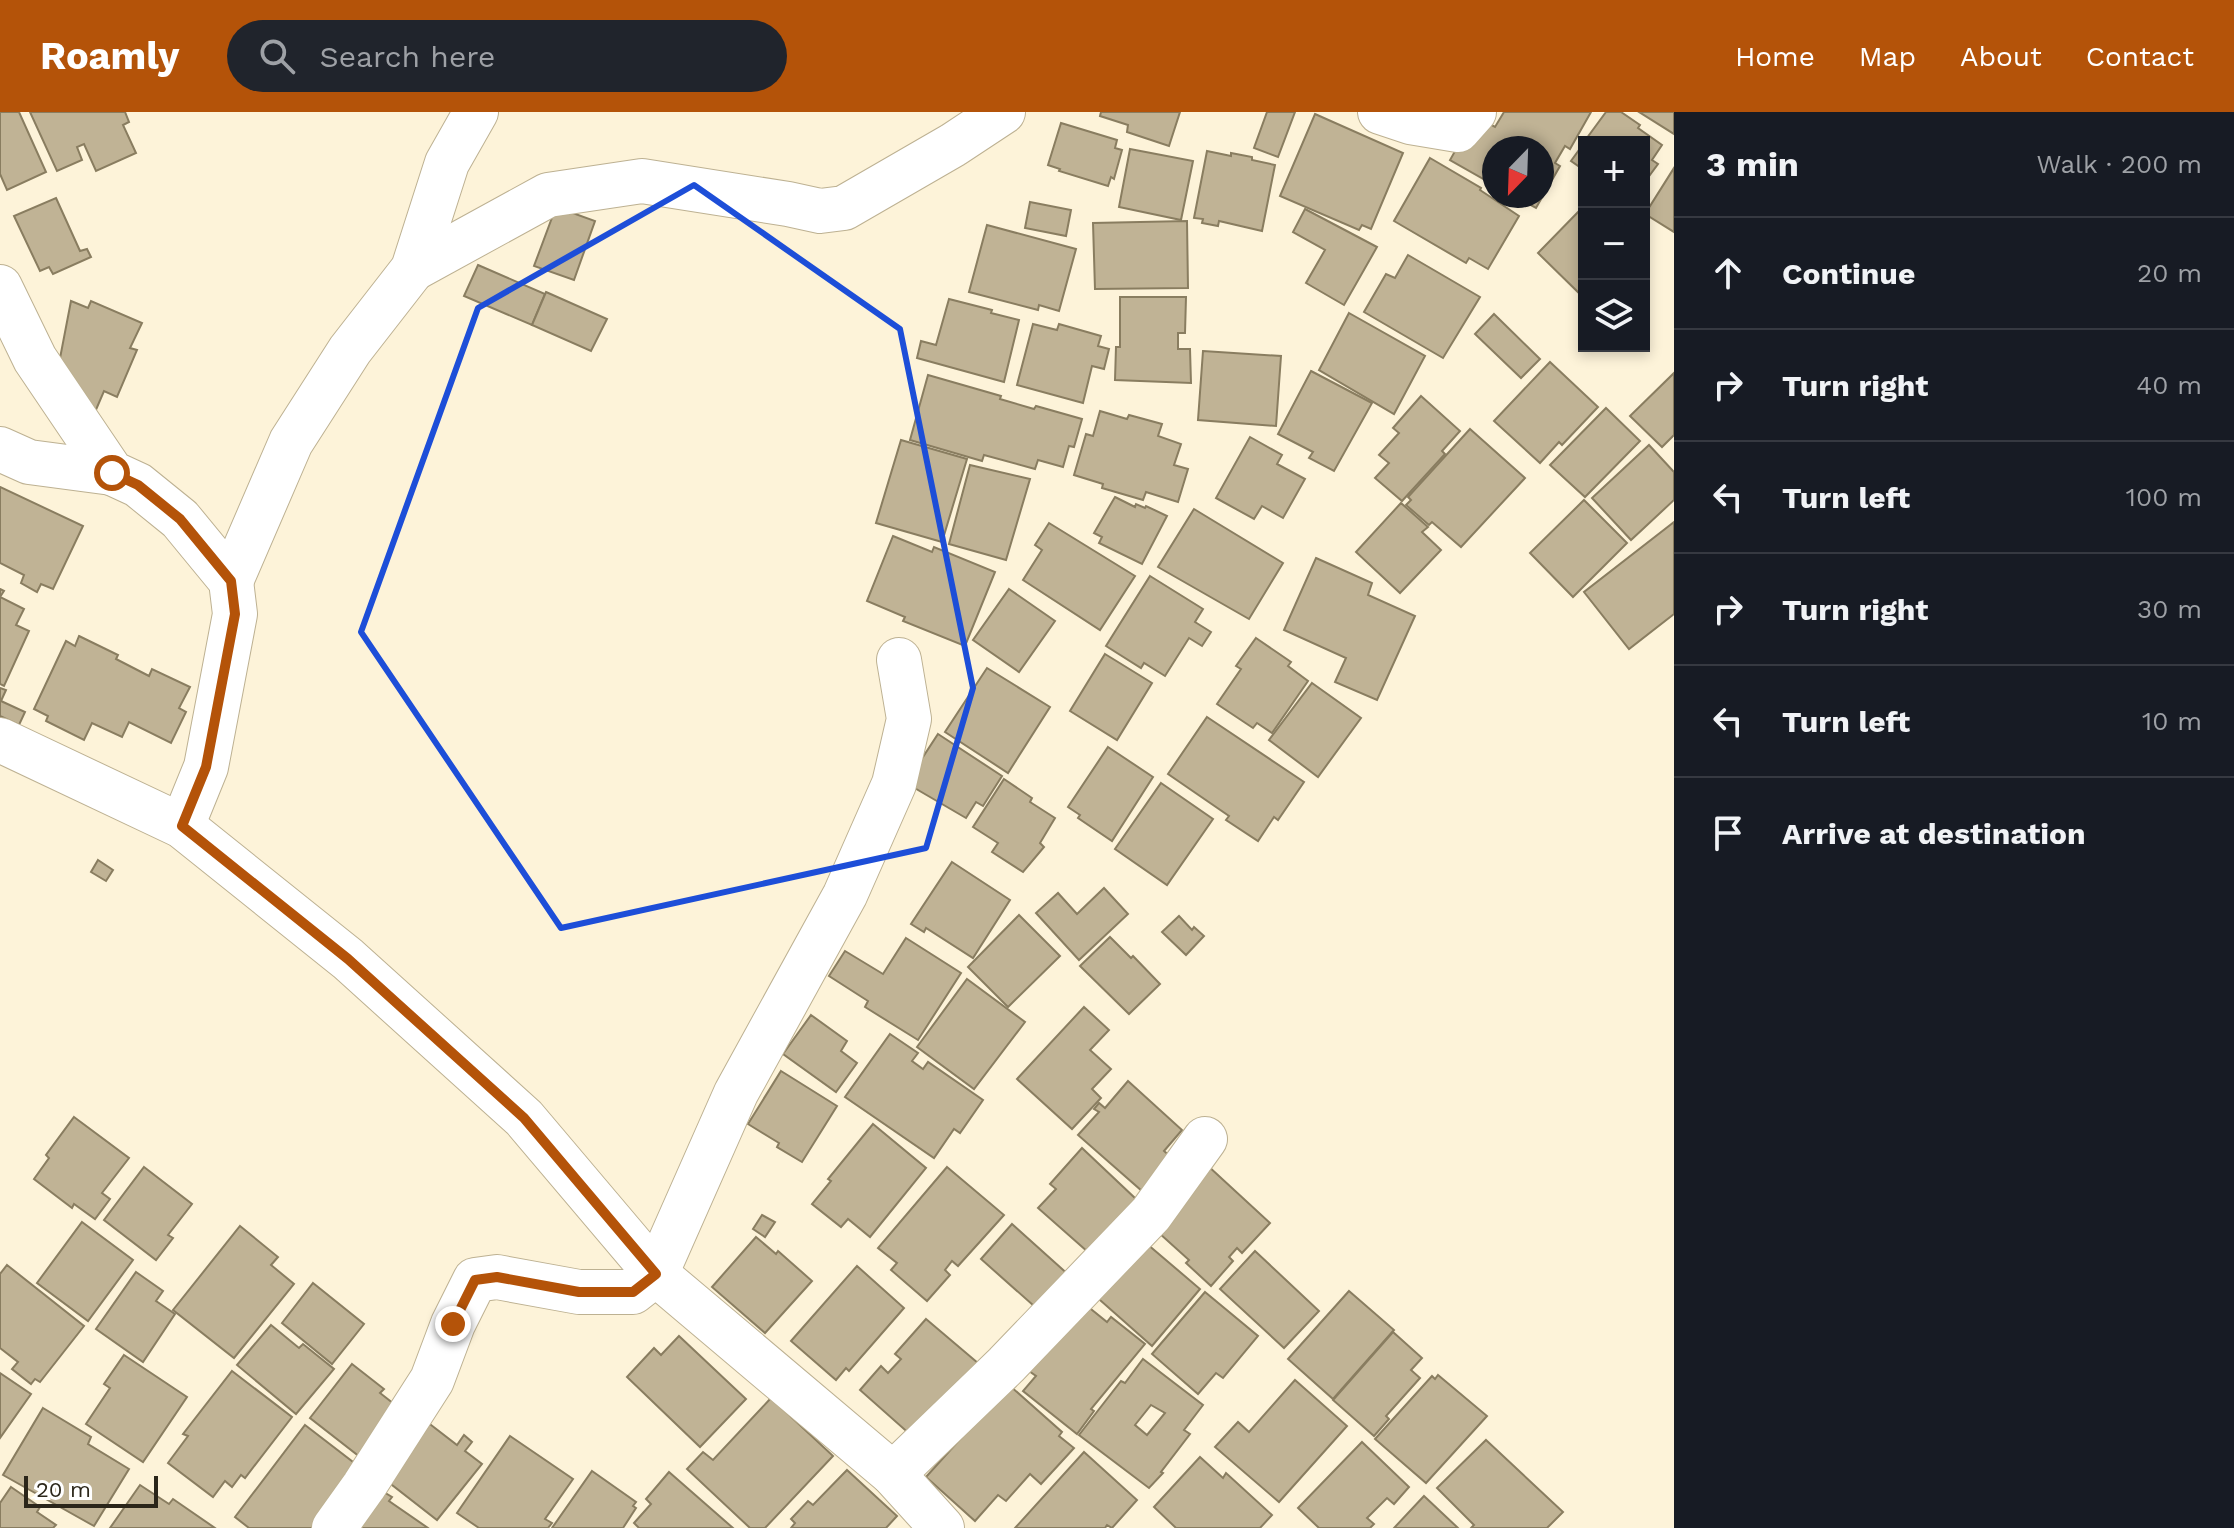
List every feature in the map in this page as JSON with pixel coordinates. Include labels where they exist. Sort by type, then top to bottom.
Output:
[{"type":"street","points":[[182,826],[206,767],[235,614],[231,581],[291,442],[350,350],[413,269],[447,163],[476,112]]},
{"type":"street","points":[[413,269],[548,195],[642,181],[820,211],[844,208],[946,129],[1003,112]]},
{"type":"street","points":[[1380,112],[1410,122],[1458,130],[1474,112]]},
{"type":"street","points":[[0,287],[35,359],[112,473]]},
{"type":"street","points":[[0,449],[29,462],[112,473],[138,485],[180,519],[231,581]]},
{"type":"street","points":[[334,1528],[432,1380],[453,1324],[475,1280],[497,1277],[579,1292],[633,1292],[656,1274],[736,1093],[845,895],[894,784],[909,719],[899,660]]},
{"type":"street","points":[[0,740],[182,826],[348,959],[524,1118],[656,1274],[893,1474],[942,1528]]},
{"type":"street","points":[[893,1474],[1006,1365],[1151,1214],[1205,1139]]},
{"type":"highlighted area","points":[[694,185],[900,329],[973,688],[926,848],[561,928],[361,632],[478,308]]},
{"type":"building","points":[[0,112],[19,112],[46,172],[7,190],[0,174]]},
{"type":"building","points":[[30,112],[125,112],[129,122],[123,125],[136,153],[96,171],[84,144],[77,147],[82,160],[57,171]]},
{"type":"building","points":[[1101,112],[1180,112],[1169,146],[1127,132],[1128,125],[1100,116]]},
{"type":"building","points":[[1267,112],[1295,112],[1278,157],[1254,148]]},
{"type":"building","points":[[1504,112],[1591,112],[1570,149],[1565,146],[1555,163],[1560,166],[1554,176],[1554,136],[1482,136],[1482,178],[1450,160],[1475,116],[1495,127]]},
{"type":"building","points":[[1606,112],[1621,112],[1649,136],[1588,136]]},
{"type":"building","points":[[1639,112],[1674,112],[1674,134]]},
{"type":"building","points":[[1315,114],[1403,153],[1371,229],[1362,225],[1359,230],[1280,196]]},
{"type":"building","points":[[1061,123],[1117,140],[1115,148],[1122,150],[1114,179],[1111,177],[1108,186],[1048,165]]},
{"type":"building","points":[[1650,136],[1662,145],[1652,160],[1658,164],[1650,175]]},
{"type":"building","points":[[1130,149],[1193,161],[1181,220],[1119,207]]},
{"type":"building","points":[[1207,151],[1252,157],[1252,160],[1275,165],[1262,231],[1219,221],[1218,226],[1202,223],[1203,219],[1194,218]]},
{"type":"building","points":[[1578,151],[1578,166],[1571,161]]},
{"type":"building","points":[[1430,158],[1481,188],[1482,208],[1507,208],[1519,216],[1488,269],[1469,258],[1466,263],[1394,221]]},
{"type":"building","points":[[1674,168],[1674,232],[1650,217],[1650,206]]},
{"type":"building","points":[[56,198],[80,251],[87,249],[91,257],[53,274],[49,267],[40,271],[14,216]]},
{"type":"building","points":[[1030,202],[1071,210],[1066,236],[1025,228]]},
{"type":"building","points":[[556,207],[595,221],[574,280],[534,266]]},
{"type":"building","points":[[1305,209],[1377,247],[1344,305],[1306,283],[1325,250],[1293,232]]},
{"type":"building","points":[[1578,212],[1578,292],[1538,253]]},
{"type":"building","points":[[1187,221],[1188,288],[1095,289],[1093,223]]},
{"type":"building","points":[[987,225],[1076,249],[1059,311],[1039,305],[1038,310],[969,292]]},
{"type":"building","points":[[1408,255],[1480,297],[1443,358],[1364,312],[1386,274],[1395,278]]},
{"type":"building","points":[[478,265],[545,294],[532,325],[464,296]]},
{"type":"building","points":[[546,292],[607,319],[591,351],[532,325]]},
{"type":"building","points":[[1120,297],[1186,297],[1185,333],[1178,333],[1178,349],[1190,349],[1191,383],[1115,380],[1116,347],[1120,347]]},
{"type":"building","points":[[949,299],[1019,320],[1004,382],[917,358],[921,341],[936,345]]},
{"type":"building","points":[[71,301],[88,308],[91,301],[142,323],[130,348],[137,350],[117,397],[104,391],[95,412],[56,379]]},
{"type":"building","points":[[1349,313],[1425,356],[1394,414],[1319,370]]},
{"type":"building","points":[[1494,314],[1540,359],[1521,378],[1475,334]]},
{"type":"building","points":[[1033,324],[1057,330],[1059,324],[1101,336],[1098,346],[1109,349],[1104,369],[1092,366],[1083,403],[1017,385]]},
{"type":"building","points":[[1203,351],[1281,356],[1276,426],[1198,420]]},
{"type":"building","points":[[1550,362],[1598,407],[1540,463],[1494,421]]},
{"type":"building","points":[[1311,371],[1372,403],[1334,471],[1309,458],[1313,452],[1278,434]]},
{"type":"building","points":[[1674,373],[1674,435],[1662,447],[1630,416]]},
{"type":"building","points":[[928,375],[1034,409],[1036,406],[1082,419],[1074,447],[1069,446],[1063,467],[1038,460],[1035,469],[984,455],[982,461],[910,440]]},
{"type":"building","points":[[1421,396],[1460,431],[1442,451],[1445,454],[1402,501],[1375,478],[1389,463],[1379,455],[1399,433],[1393,428]]},
{"type":"building","points":[[1606,408],[1640,441],[1585,497],[1550,465]]},
{"type":"building","points":[[1100,411],[1162,424],[1158,436],[1181,444],[1174,465],[1188,469],[1178,502],[1146,492],[1143,500],[1102,488],[1103,484],[1074,475],[1086,434],[1093,436]]},
{"type":"building","points":[[1470,429],[1525,478],[1461,547],[1406,505],[1411,500],[1408,497]]},
{"type":"building","points":[[1250,437],[1282,455],[1277,464],[1305,479],[1283,518],[1262,506],[1254,519],[1216,498]]},
{"type":"building","points":[[901,440],[967,459],[942,542],[876,523]]},
{"type":"building","points":[[1649,445],[1674,472],[1674,500],[1631,540],[1592,498]]},
{"type":"building","points":[[970,465],[1030,479],[1006,560],[949,544]]},
{"type":"building","points":[[0,487],[83,526],[53,589],[41,584],[37,592],[21,583],[24,575],[0,563]]},
{"type":"building","points":[[1115,497],[1135,507],[1136,504],[1146,506],[1167,516],[1142,564],[1099,543],[1102,537],[1094,533]]},
{"type":"building","points":[[1584,500],[1627,543],[1573,597],[1530,553]]},
{"type":"building","points":[[1401,503],[1428,527],[1422,532],[1441,550],[1400,593],[1356,552]]},
{"type":"building","points":[[1194,509],[1283,563],[1249,619],[1158,567]]},
{"type":"building","points":[[1674,522],[1674,614],[1629,649],[1584,592]]},
{"type":"building","points":[[1049,523],[1135,576],[1100,630],[1023,580],[1042,550],[1035,545]]},
{"type":"building","points":[[893,536],[932,552],[934,547],[995,572],[965,646],[903,621],[905,617],[867,601]]},
{"type":"building","points":[[1316,558],[1372,583],[1368,595],[1415,616],[1377,700],[1335,682],[1346,658],[1284,630]]},
{"type":"building","points":[[1150,576],[1203,609],[1195,622],[1211,632],[1202,646],[1189,638],[1165,676],[1144,663],[1141,668],[1106,646]]},
{"type":"building","points":[[1009,589],[1055,621],[1019,672],[973,640]]},
{"type":"building","points":[[0,597],[24,609],[16,625],[29,631],[4,686],[0,684]]},
{"type":"building","points":[[79,636],[118,655],[116,659],[149,676],[152,669],[190,687],[179,708],[186,712],[171,743],[129,722],[122,737],[92,723],[84,740],[46,721],[48,716],[34,709],[66,641],[75,646]]},
{"type":"building","points":[[1256,638],[1291,662],[1288,666],[1308,681],[1272,733],[1257,723],[1253,728],[1217,704],[1241,669],[1236,666]]},
{"type":"building","points":[[1105,654],[1152,683],[1117,740],[1070,711]]},
{"type":"building","points":[[987,668],[1050,707],[1008,773],[945,732]]},
{"type":"building","points":[[1312,683],[1361,718],[1318,777],[1269,740]]},
{"type":"building","points":[[0,688],[6,690],[1,701],[25,712],[19,725],[0,716]]},
{"type":"building","points":[[1207,717],[1304,782],[1278,820],[1274,817],[1258,841],[1226,820],[1229,816],[1168,774]]},
{"type":"building","points":[[938,734],[1002,776],[983,806],[976,802],[966,818],[906,783]]},
{"type":"building","points":[[1108,747],[1153,777],[1112,841],[1078,818],[1080,815],[1068,807]]},
{"type":"building","points":[[1004,779],[1032,798],[1030,802],[1055,818],[1040,843],[1044,847],[1023,872],[992,852],[998,843],[973,827]]},
{"type":"building","points":[[1161,783],[1213,819],[1167,885],[1115,849]]},
{"type":"building","points":[[98,860],[113,870],[106,881],[91,872]]},
{"type":"building","points":[[952,862],[1010,900],[973,958],[926,928],[924,932],[911,924]]},
{"type":"building","points":[[1104,888],[1128,914],[1079,960],[1036,913],[1058,893],[1077,914]]},
{"type":"building","points":[[1019,915],[1060,956],[1008,1007],[968,967]]},
{"type":"building","points":[[1179,916],[1192,930],[1194,927],[1204,936],[1186,955],[1162,932]]},
{"type":"building","points":[[1110,937],[1160,984],[1129,1014],[1080,966]]},
{"type":"building","points":[[906,938],[961,973],[918,1040],[865,1007],[868,1001],[829,976],[845,951],[883,974]]},
{"type":"building","points":[[967,979],[1025,1022],[974,1089],[917,1047]]},
{"type":"building","points":[[1084,1007],[1109,1030],[1090,1050],[1111,1069],[1092,1089],[1101,1098],[1072,1129],[1017,1079]]},
{"type":"building","points":[[811,1015],[847,1041],[841,1051],[857,1063],[836,1092],[783,1054]]},
{"type":"building","points":[[890,1034],[918,1053],[912,1061],[923,1069],[928,1062],[983,1100],[960,1133],[954,1129],[934,1158],[845,1097]]},
{"type":"building","points":[[781,1071],[837,1106],[802,1162],[748,1124]]},
{"type":"building","points":[[1128,1081],[1182,1130],[1164,1151],[1172,1158],[1142,1191],[1078,1135],[1099,1112],[1094,1109],[1099,1103],[1105,1108]]},
{"type":"building","points":[[74,1117],[129,1158],[102,1193],[110,1199],[95,1219],[74,1204],[72,1208],[34,1179],[49,1158],[46,1155]]},
{"type":"building","points":[[873,1124],[926,1168],[870,1237],[848,1219],[841,1227],[812,1204],[831,1181],[828,1179]]},
{"type":"building","points":[[1082,1148],[1137,1200],[1097,1260],[1038,1208],[1056,1189],[1050,1184]]},
{"type":"building","points":[[1207,1165],[1270,1223],[1242,1253],[1237,1248],[1229,1257],[1233,1261],[1211,1286],[1186,1263],[1189,1260],[1149,1224]]},
{"type":"building","points":[[144,1167],[192,1204],[168,1235],[173,1238],[156,1260],[104,1220]]},
{"type":"building","points":[[947,1167],[1004,1215],[958,1266],[952,1261],[945,1270],[950,1275],[927,1301],[891,1270],[897,1263],[878,1248]]},
{"type":"building","points":[[762,1215],[775,1222],[765,1237],[753,1229]]},
{"type":"building","points":[[82,1222],[133,1260],[88,1321],[37,1283]]},
{"type":"building","points":[[1012,1224],[1071,1277],[1034,1306],[981,1259]]},
{"type":"building","points":[[240,1226],[278,1257],[271,1265],[294,1284],[234,1358],[173,1310]]},
{"type":"building","points":[[756,1237],[776,1254],[778,1251],[812,1281],[765,1333],[712,1287]]},
{"type":"building","points":[[1140,1238],[1200,1289],[1152,1346],[1092,1293]]},
{"type":"building","points":[[1255,1251],[1319,1311],[1284,1348],[1220,1289]]},
{"type":"building","points":[[7,1265],[84,1326],[40,1382],[35,1379],[31,1384],[12,1369],[18,1362],[0,1348],[0,1274]]},
{"type":"building","points":[[857,1266],[904,1308],[849,1371],[846,1368],[836,1380],[791,1341]]},
{"type":"building","points":[[136,1272],[163,1291],[156,1301],[175,1314],[143,1362],[96,1329]]},
{"type":"building","points":[[313,1283],[364,1324],[332,1364],[282,1323]]},
{"type":"building","points":[[1349,1291],[1394,1330],[1333,1399],[1288,1359]]},
{"type":"building","points":[[1205,1292],[1258,1336],[1223,1378],[1216,1373],[1198,1394],[1152,1354]]},
{"type":"building","points":[[1081,1301],[1107,1322],[1111,1317],[1145,1344],[1091,1409],[1094,1411],[1077,1434],[1023,1391],[1036,1376],[1029,1371]]},
{"type":"building","points":[[926,1319],[985,1369],[913,1437],[860,1390],[881,1366],[888,1373],[901,1359],[895,1354]]},
{"type":"building","points":[[271,1325],[299,1348],[303,1344],[334,1369],[296,1414],[237,1365]]},
{"type":"building","points":[[1393,1332],[1422,1358],[1411,1370],[1420,1378],[1386,1416],[1389,1419],[1374,1436],[1333,1400]]},
{"type":"building","points":[[679,1336],[746,1399],[700,1447],[627,1377],[654,1348],[661,1355]]},
{"type":"building","points":[[124,1355],[187,1397],[143,1462],[86,1424],[110,1388],[104,1384]]},
{"type":"building","points":[[1143,1359],[1203,1405],[1184,1430],[1190,1434],[1149,1488],[1079,1435],[1121,1381],[1125,1383]],"holes":[[[1151,1405],[1165,1413],[1147,1435],[1135,1425]]]},
{"type":"building","points":[[352,1364],[384,1389],[380,1393],[408,1415],[369,1464],[310,1418]]},
{"type":"building","points":[[232,1371],[292,1417],[245,1478],[241,1475],[232,1487],[225,1481],[213,1497],[168,1463],[188,1436],[183,1434]]},
{"type":"building","points":[[0,1373],[31,1394],[0,1438]]},
{"type":"building","points":[[1438,1375],[1487,1416],[1426,1483],[1375,1439],[1432,1376],[1435,1379]]},
{"type":"building","points":[[1295,1380],[1347,1426],[1279,1502],[1215,1447],[1238,1422],[1249,1432]]},
{"type":"building","points":[[1009,1385],[1062,1432],[1059,1436],[1074,1448],[1041,1484],[1030,1474],[1006,1501],[998,1495],[975,1521],[926,1477]]},
{"type":"building","points":[[771,1398],[833,1456],[765,1528],[750,1528],[687,1469],[703,1452],[713,1460]]},
{"type":"building","points":[[43,1408],[91,1437],[88,1444],[129,1469],[94,1526],[3,1475]]},
{"type":"building","points":[[422,1418],[457,1445],[464,1435],[472,1442],[465,1451],[482,1464],[437,1520],[378,1474]]},
{"type":"building","points":[[305,1425],[366,1472],[323,1528],[249,1528],[235,1517]]},
{"type":"building","points":[[510,1436],[573,1479],[545,1519],[552,1523],[548,1528],[479,1528],[457,1513]]},
{"type":"building","points":[[1486,1440],[1563,1512],[1547,1528],[1471,1528],[1474,1525],[1437,1488]]},
{"type":"building","points":[[1362,1442],[1409,1487],[1394,1504],[1387,1498],[1367,1518],[1374,1524],[1370,1528],[1319,1528],[1298,1508]]},
{"type":"building","points":[[1084,1452],[1137,1500],[1112,1528],[1107,1525],[1105,1528],[1015,1528]]},
{"type":"building","points":[[1200,1457],[1223,1478],[1226,1473],[1272,1515],[1260,1528],[1176,1528],[1154,1507]]},
{"type":"building","points":[[847,1470],[897,1516],[886,1528],[791,1528],[795,1523],[791,1519],[808,1501],[813,1505]]},
{"type":"building","points":[[592,1471],[636,1502],[633,1506],[636,1508],[623,1528],[552,1528]]},
{"type":"building","points":[[669,1472],[733,1528],[639,1528],[634,1523],[651,1504],[646,1499]]},
{"type":"building","points":[[140,1485],[169,1504],[173,1499],[215,1528],[110,1528]]},
{"type":"building","points":[[11,1487],[40,1507],[37,1512],[56,1525],[53,1528],[0,1528],[0,1503]]},
{"type":"building","points":[[377,1488],[392,1497],[389,1501],[428,1528],[354,1528]]},
{"type":"building","points":[[1424,1496],[1458,1528],[1394,1528]]},
{"type":"route","points":[[112,473],[138,485],[180,519],[231,581],[235,614],[206,767],[182,826],[348,959],[524,1118],[656,1274],[633,1292],[579,1292],[497,1277],[475,1280],[453,1324]]}]
